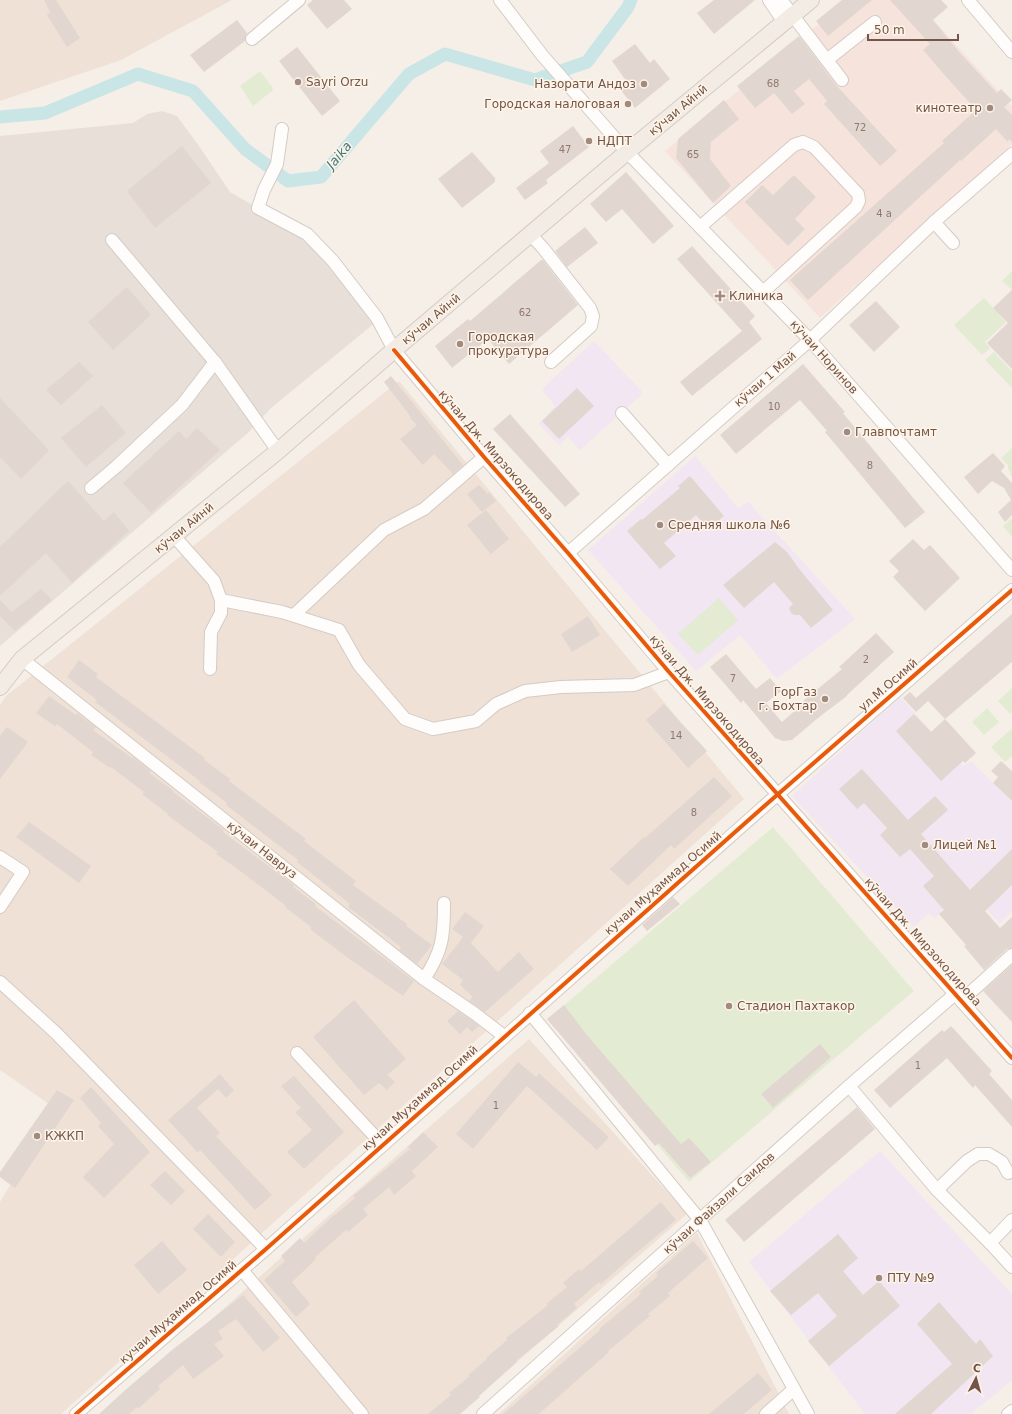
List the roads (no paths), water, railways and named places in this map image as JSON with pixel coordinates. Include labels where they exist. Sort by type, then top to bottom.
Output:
[{"type":"main road","name":"кӯчаи Айнӣ","points":[[0,687],[22,659],[278,451],[530,234],[811,0]]},
{"type":"street","name":"кӯчаи Норинов","points":[[500,0],[542,55],[627,152],[810,340],[1012,570]]},
{"type":"street","points":[[769,0],[826,60],[842,80]]},
{"type":"street","points":[[781,0],[788,19]]},
{"type":"street","points":[[968,0],[1012,52]]},
{"type":"street","points":[[252,39],[292,2]]},
{"type":"street","points":[[826,60],[875,22]]},
{"type":"street","name":"кӯчаи Дж. Мирзокодирова","points":[[282,129],[277,164],[258,208],[307,234],[333,261],[377,318],[394,350],[484,457],[669,672],[1012,1058]]},
{"type":"street","points":[[700,227],[794,145],[803,142],[814,147],[858,194],[859,201],[856,207],[763,292]]},
{"type":"street","name":"кӯчаи 1 Май","points":[[568,553],[810,340],[934,222],[1012,154]]},
{"type":"street","points":[[934,222],[953,243]]},
{"type":"street","points":[[530,234],[543,248],[590,308],[593,316],[592,326],[551,362]]},
{"type":"street","points":[[112,240],[214,362],[278,451]]},
{"type":"street","points":[[91,488],[182,406],[214,362]]},
{"type":"street","points":[[622,413],[668,465]]},
{"type":"street","points":[[294,615],[384,530],[424,509],[484,457]]},
{"type":"street","points":[[174,536],[214,581],[221,600],[221,613],[211,632],[210,669]]},
{"type":"street","name":"ул.М.Осимй","points":[[778,796],[1012,590]]},
{"type":"street","points":[[221,600],[294,615],[339,630],[359,665],[405,719],[433,729],[476,721],[496,704],[525,691],[562,687],[634,685],[669,672]]},
{"type":"street","name":"кӯчаи Навруз","points":[[22,659],[424,978],[504,1036]]},
{"type":"street","name":"кучаи Муҳаммад Осимй","points":[[76,1414],[266,1249],[504,1036],[778,796]]},
{"type":"street","points":[[0,857],[23,872],[0,907]]},
{"type":"street","points":[[424,978],[434,964],[441,947],[444,927],[444,903]]},
{"type":"street","name":"кӯчаи Файзали Саидов","points":[[483,1414],[849,1086],[1012,955]]},
{"type":"street","points":[[0,982],[56,1033],[266,1249]]},
{"type":"street","points":[[530,1013],[700,1220],[808,1414]]},
{"type":"street","points":[[297,1053],[383,1145]]},
{"type":"street","points":[[849,1086],[937,1190],[1012,1267]]},
{"type":"street","points":[[937,1190],[967,1161],[978,1154],[989,1154],[1002,1162],[1008,1173]]},
{"type":"street","points":[[990,1243],[1012,1220]]},
{"type":"street","points":[[242,1270],[362,1414]]},
{"type":"street","points":[[766,1414],[794,1389]]},
{"type":"street","points":[[1008,1414],[1012,1411]]},
{"type":"waterway","name":"Jaika","points":[[0,117],[45,113],[138,74],[193,91],[245,149],[288,181],[321,177],[409,74],[445,54],[535,80],[587,62],[628,7],[631,0]]},
{"type":"place","name":"Sayri Orzu","points":[[298,82]]},
{"type":"place","name":"Назорати Андоз","points":[[644,84]]},
{"type":"place","name":"Городская налоговая","points":[[628,104]]},
{"type":"place","name":"кинотеатр","points":[[990,108]]},
{"type":"place","name":"НДПТ","points":[[589,141]]},
{"type":"place","name":"Клиника","points":[[720,296]]},
{"type":"place","name":"Городская прокуратура","points":[[460,344]]},
{"type":"place","name":"Главпочтамт","points":[[847,432]]},
{"type":"place","name":"Средняя школа №6","points":[[660,525]]},
{"type":"place","name":"ГорГаз г. Бохтар","points":[[825,699]]},
{"type":"place","name":"Лицей №1","points":[[925,845]]},
{"type":"place","name":"Стадион Пахтакор","points":[[729,1006]]},
{"type":"place","name":"КЖКП","points":[[37,1136]]},
{"type":"place","name":"ПТУ №9","points":[[879,1278]]}]
